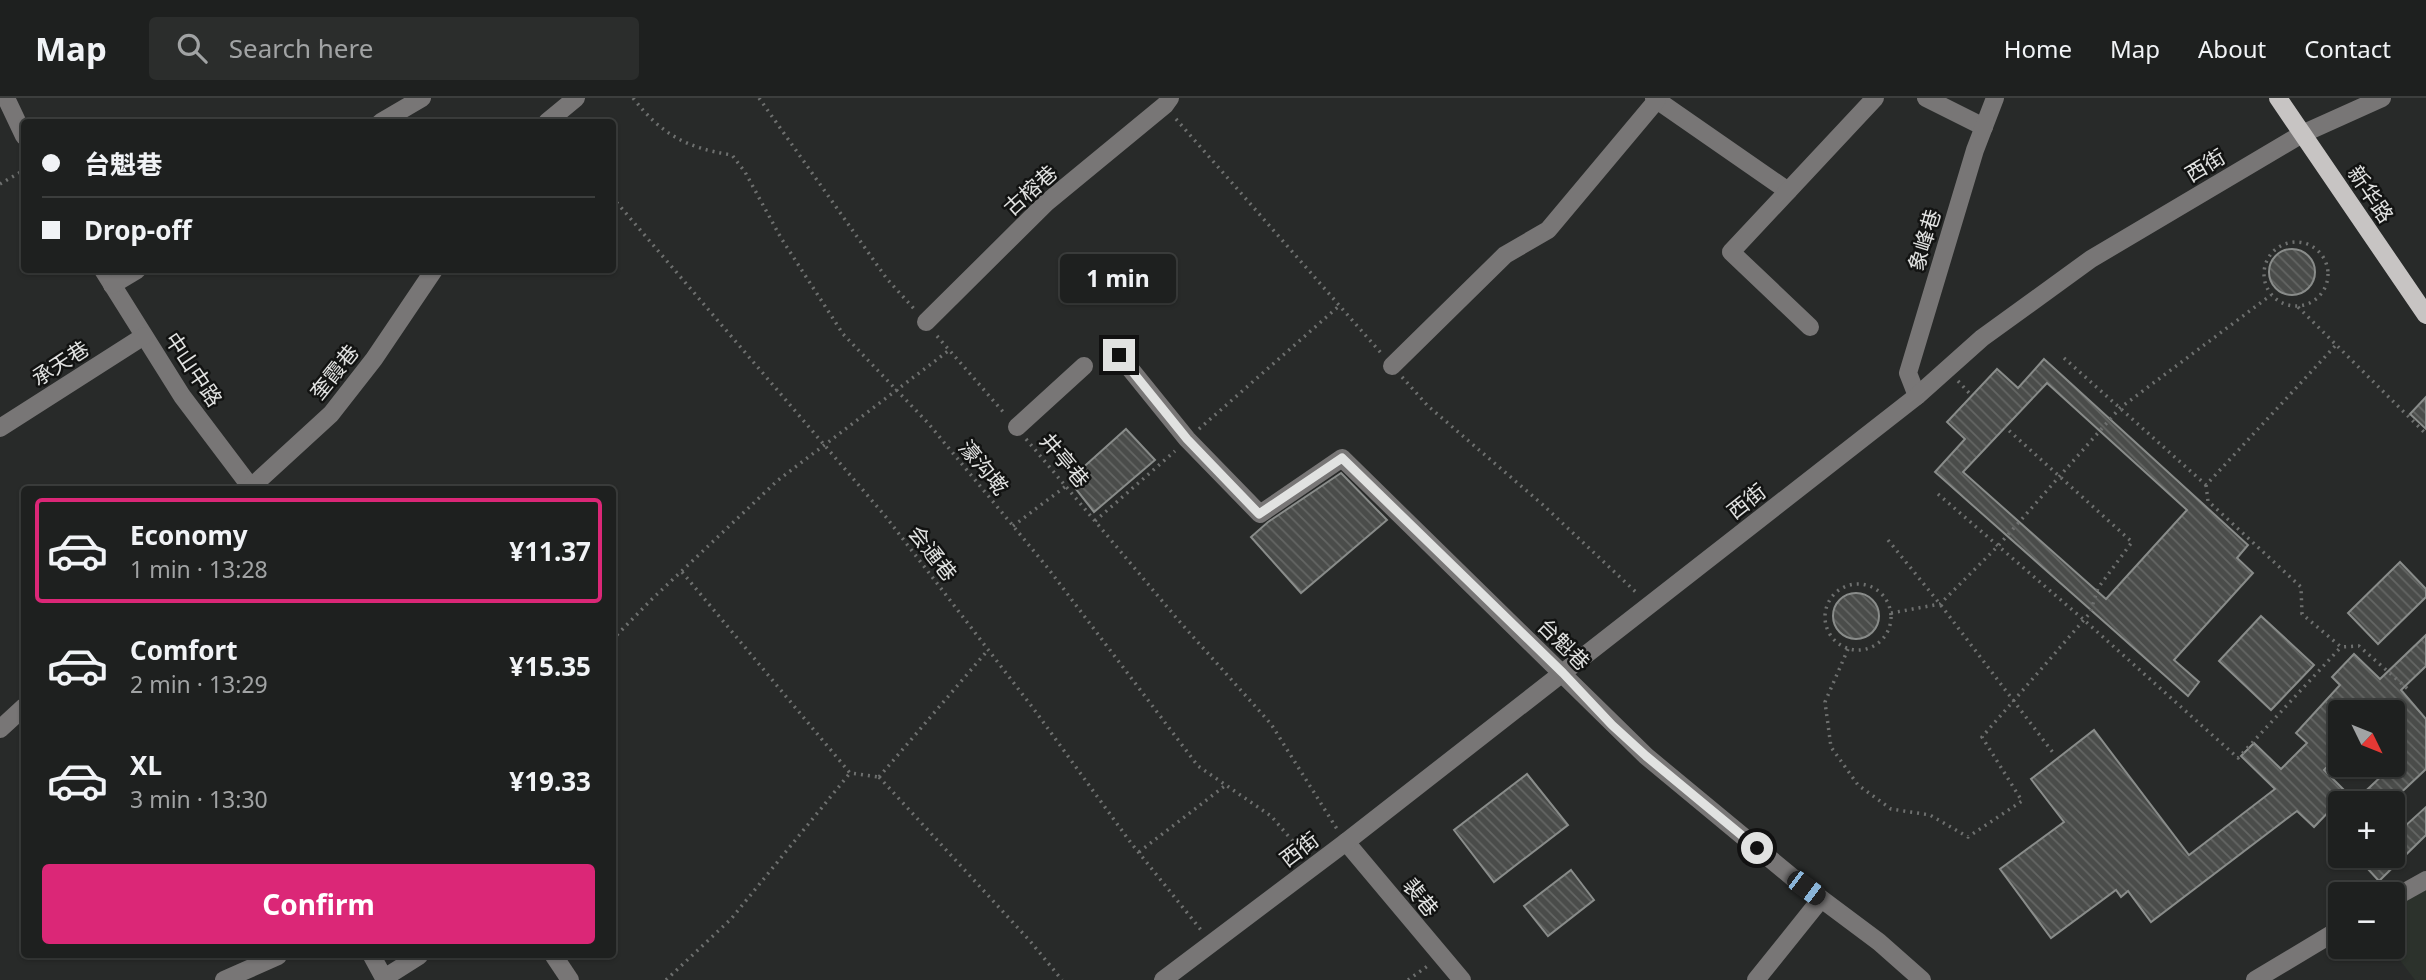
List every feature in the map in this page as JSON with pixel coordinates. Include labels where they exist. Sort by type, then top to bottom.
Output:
[{"type":"main road","name":"新华路","points":[[2278,98],[2426,315]]},
{"type":"street","points":[[6,98],[21,130]]},
{"type":"street","points":[[386,119],[422,98]]},
{"type":"street","points":[[551,119],[576,98]]},
{"type":"street","name":"古榕巷","points":[[926,322],[1046,203],[1165,105],[1170,98]]},
{"type":"street","points":[[1810,327],[1731,252],[1875,98]]},
{"type":"street","points":[[1926,98],[1984,127]]},
{"type":"street","name":"象峰巷","points":[[1917,396],[1908,373],[1995,98]]},
{"type":"street","name":"西街","points":[[1163,980],[1184,973],[1211,943],[1346,842],[1917,396],[1982,338],[2091,259],[2302,134],[2382,98]]},
{"type":"street","points":[[1392,366],[1505,255],[1548,230],[1656,99],[1788,191]]},
{"type":"street","name":"奎霞巷","points":[[254,486],[331,414],[374,359],[432,273]]},
{"type":"street","name":"中山中路","points":[[108,277],[182,396],[249,486]]},
{"type":"street","name":"承天巷","points":[[0,428],[144,336]]},
{"type":"street","points":[[1119,355],[1187,439]]},
{"type":"street","points":[[1017,427],[1084,366]]},
{"type":"street","name":"台魁巷","points":[[1187,439],[1259,514],[1342,458],[1646,756],[1821,899],[1879,942],[1922,980]]},
{"type":"street","points":[[0,729],[21,710]]},
{"type":"street","name":"裴巷","points":[[1346,842],[1462,980]]},
{"type":"street","points":[[2405,892],[2426,880]]},
{"type":"street","points":[[1756,980],[1821,899]]},
{"type":"street","points":[[2255,980],[2328,936]]},
{"type":"street","points":[[224,980],[274,958]]},
{"type":"street","points":[[373,958],[384,978],[416,958]]},
{"type":"street","points":[[555,958],[570,980]]},
{"type":"path","name":"濠沟墘","points":[[633,98],[643,111],[673,137],[706,151],[732,155],[843,334],[928,423],[1047,567],[1198,766],[1271,816],[1314,866]]},
{"type":"path","name":"井亭巷","points":[[760,98],[887,279],[1017,427],[1179,621],[1271,724],[1346,842]]},
{"type":"path","points":[[0,184],[21,172]]},
{"type":"path","name":"会通巷","points":[[616,202],[886,517],[1139,853],[1211,943]]},
{"type":"path","points":[[2294,242],[2314,247],[2321,254],[2326,262],[2327,283],[2316,299],[2308,305],[2298,307],[2287,306],[2271,295],[2266,286],[2264,266],[2275,249],[2294,242]]},
{"type":"path","points":[[1891,613],[1940,604],[1998,546],[2120,408],[2271,295]]},
{"type":"path","points":[[1095,521],[1339,306]]},
{"type":"path","points":[[2298,307],[2426,434]]},
{"type":"path","points":[[2206,485],[2336,345]]},
{"type":"path","points":[[616,636],[777,481],[948,351]]},
{"type":"path","points":[[2064,358],[2206,485],[2208,501],[2301,587],[2302,614],[2341,647],[2359,646],[2409,690]]},
{"type":"path","points":[[1848,649],[1825,702],[1831,747],[1858,785],[1891,809],[1930,815],[1968,837],[2022,801],[1982,737],[2090,613],[2098,588],[2133,542],[2005,427]]},
{"type":"path","points":[[1013,526],[1066,486]]},
{"type":"path","points":[[1938,494],[2238,758],[2341,647]]},
{"type":"path","points":[[1888,540],[2054,754]]},
{"type":"path","points":[[682,571],[850,773],[879,777],[1062,980]]},
{"type":"path","points":[[1862,584],[1881,593],[1888,602],[1890,624],[1879,642],[1869,648],[1848,649],[1838,644],[1825,626],[1827,604],[1832,595],[1841,588],[1862,584]]},
{"type":"path","points":[[879,777],[988,650]]},
{"type":"path","points":[[666,980],[731,919],[850,773]]},
{"type":"path","points":[[1139,853],[1226,785]]},
{"type":"path","points":[[1408,980],[1440,956]]},
{"type":"shaded area","points":[[2426,886],[2426,980],[2415,980],[2399,959],[2405,959],[2405,898]]},
{"type":"building","points":[[2292,249],[2308,256],[2315,272],[2308,288],[2292,295],[2276,288],[2269,272],[2276,256]]},
{"type":"building","points":[[2044,359],[2248,545],[2237,558],[2253,573],[2174,660],[2199,682],[2188,696],[1935,472],[1965,439],[1947,422],[1997,369],[2018,388]],"holes":[[[2047,383],[2187,510],[2106,599],[1963,472]]]},
{"type":"building","points":[[2426,397],[2426,429],[2410,414]]},
{"type":"building","points":[[1126,429],[1155,460],[1094,512],[1069,480]]},
{"type":"building","points":[[1341,473],[1387,520],[1301,593],[1251,537],[1268,522]]},
{"type":"building","points":[[2400,562],[2426,589],[2426,597],[2378,644],[2348,613]]},
{"type":"building","points":[[1856,593],[1872,600],[1879,616],[1872,632],[1856,639],[1840,632],[1833,616],[1840,600]]},
{"type":"building","points":[[2261,616],[2314,665],[2271,710],[2219,661]]},
{"type":"building","points":[[2426,635],[2426,666],[2401,690],[2426,719],[2426,769],[2403,791],[2366,791],[2381,777],[2405,777],[2405,700],[2328,700],[2328,766],[2324,770],[2328,777],[2345,791],[2328,791],[2328,812],[2314,827],[2297,811],[2151,922],[2128,891],[2121,897],[2116,890],[2051,938],[2000,869],[2064,822],[2031,779],[2094,730],[2189,855],[2275,789],[2241,756],[2254,743],[2281,769],[2307,743],[2296,733],[2340,685],[2332,677],[2354,654],[2380,679]]},
{"type":"building","points":[[1527,774],[1568,825],[1494,882],[1454,830]]},
{"type":"building","points":[[2426,807],[2426,835],[2405,856],[2405,826]]},
{"type":"building","points":[[2367,868],[2392,868],[2379,881]]},
{"type":"building","points":[[1571,870],[1594,900],[1548,936],[1524,906]]},
{"type":"route","points":[[1119,355],[1187,439],[1259,514],[1342,458],[1563,673],[1612,725],[1757,848]]}]
